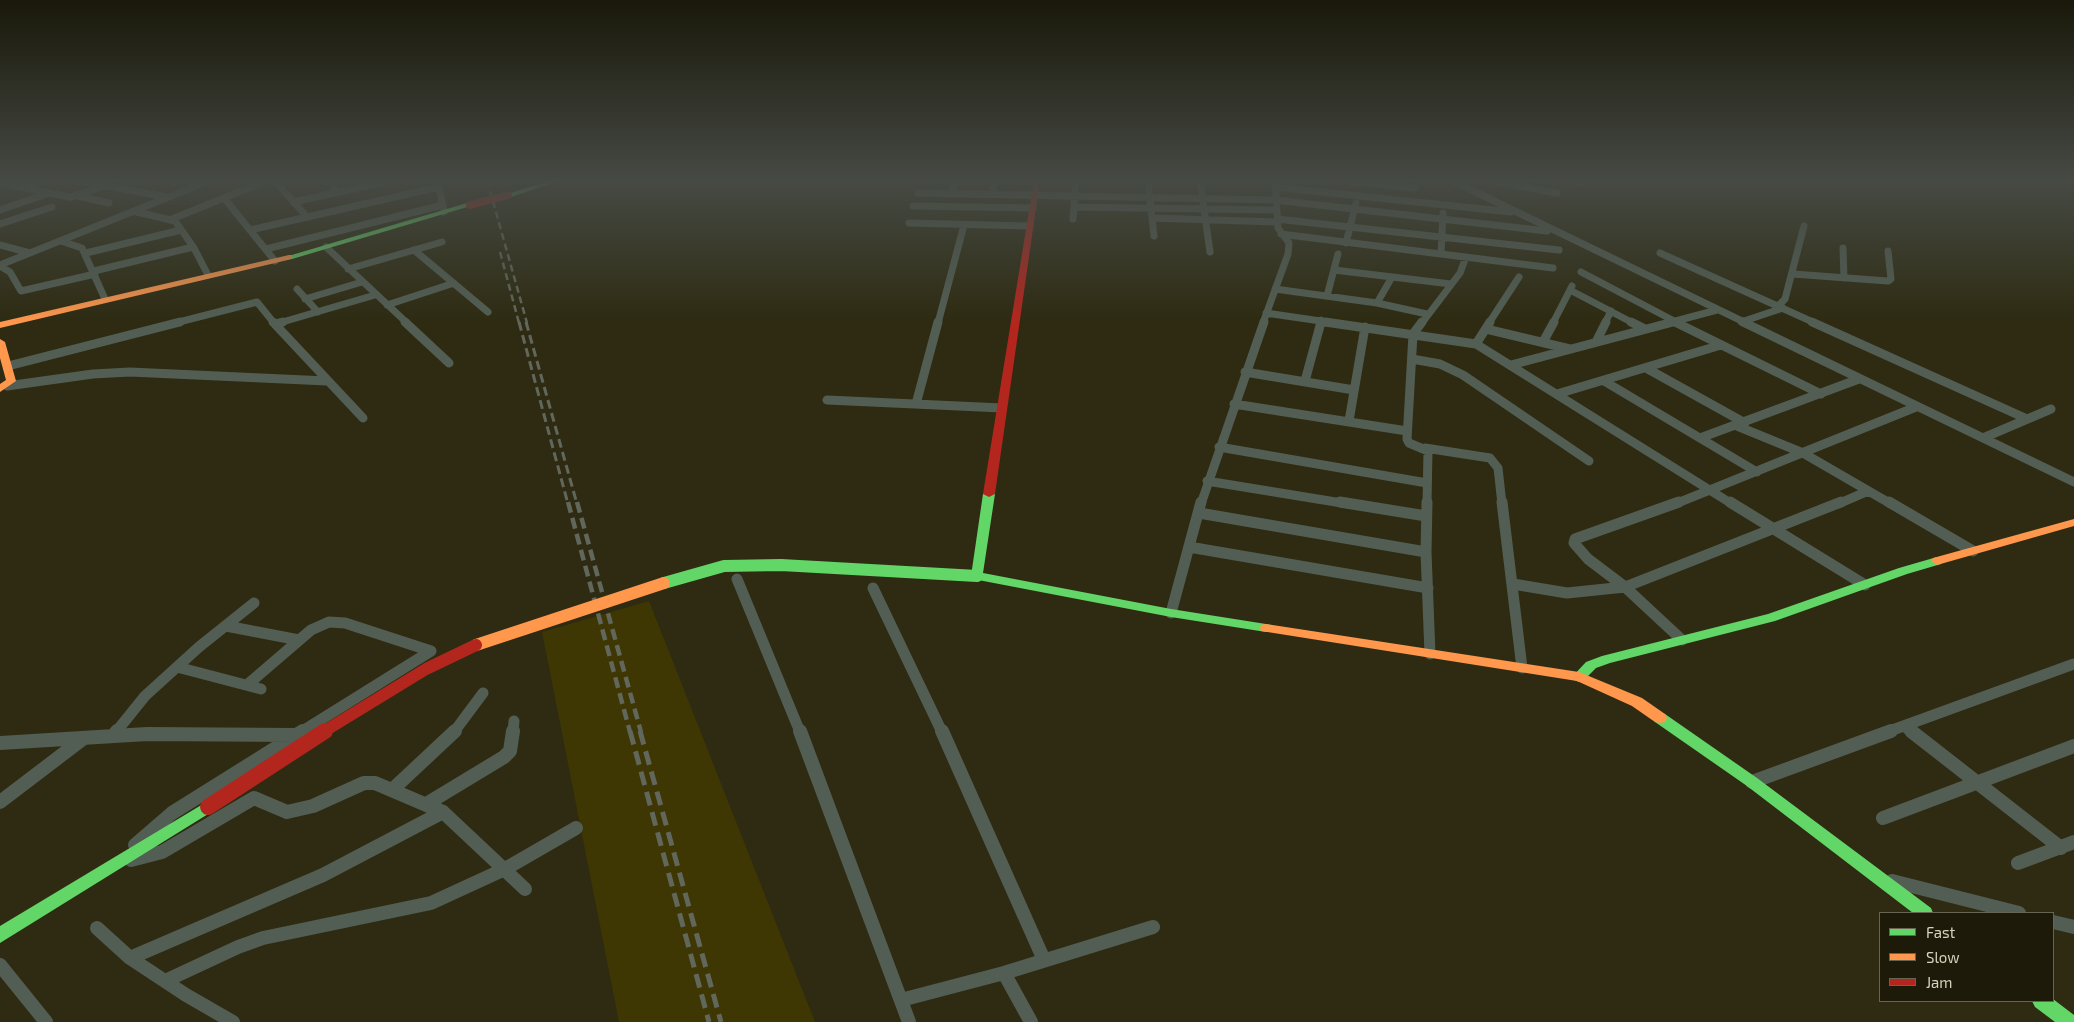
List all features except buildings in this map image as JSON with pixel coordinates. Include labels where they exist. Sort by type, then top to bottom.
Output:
[{"type":"street","points":[[5,228],[10,230]]},
{"type":"street","points":[[0,266],[92,228]]},
{"type":"street","points":[[260,228],[250,230],[275,261]]},
{"type":"street","points":[[266,249],[361,228]]},
{"type":"street","points":[[0,330],[275,261],[386,228]]},
{"type":"street","points":[[916,404],[963,228]]},
{"type":"street","points":[[977,576],[1030,228]]},
{"type":"street","points":[[1153,228],[1154,236]]},
{"type":"street","points":[[1207,228],[1210,252]]},
{"type":"street","points":[[1171,614],[1207,480],[1290,247],[1288,240],[1281,234],[1279,228]]},
{"type":"street","points":[[1346,243],[1350,228]]},
{"type":"street","points":[[1365,228],[1559,250]]},
{"type":"street","points":[[1441,254],[1442,228]]},
{"type":"street","points":[[1526,228],[1554,231]]},
{"type":"street","points":[[1548,228],[2074,482]]},
{"type":"street","points":[[1741,322],[1781,307],[1793,274],[1804,228]]},
{"type":"street","points":[[86,253],[181,230],[193,247],[208,275]]},
{"type":"street","points":[[1281,234],[1553,268]]},
{"type":"street","points":[[60,241],[77,245],[86,253],[105,299]]},
{"type":"street","points":[[348,269],[442,242]]},
{"type":"street","points":[[0,245],[30,253]]},
{"type":"street","points":[[0,266],[10,272],[21,291],[193,247]]},
{"type":"street","points":[[326,247],[449,363]]},
{"type":"street","points":[[1843,248],[1844,278]]},
{"type":"street","points":[[414,250],[488,312]]},
{"type":"street","points":[[1793,274],[1888,281],[1891,279],[1888,251]]},
{"type":"street","points":[[1660,253],[2025,418]]},
{"type":"street","points":[[1327,296],[1338,254]]},
{"type":"street","points":[[1466,257],[1460,273],[1413,334],[1407,431],[1409,443],[1425,448],[1482,456],[1496,462],[1513,584],[1522,668]]},
{"type":"street","points":[[1334,270],[1451,284]]},
{"type":"street","points":[[0,325],[208,275],[228,272]]},
{"type":"street","points":[[1581,272],[1721,345],[1821,394]]},
{"type":"street","points":[[1377,303],[1392,277]]},
{"type":"street","points":[[1476,344],[1519,277]]},
{"type":"street","points":[[306,299],[362,282]]},
{"type":"street","points":[[387,305],[454,283]]},
{"type":"street","points":[[1543,342],[1571,288],[1611,312],[1645,329]]},
{"type":"street","points":[[297,289],[318,312]]},
{"type":"street","points":[[1275,289],[1377,303],[1427,314]]},
{"type":"street","points":[[275,324],[375,295]]},
{"type":"street","points":[[8,366],[253,302],[259,303],[275,324],[363,418]]},
{"type":"street","points":[[1511,365],[1717,310]]},
{"type":"street","points":[[1266,312],[1476,344],[1711,492],[1865,585]]},
{"type":"street","points":[[1596,342],[1611,312]]},
{"type":"street","points":[[1305,381],[1321,320]]},
{"type":"street","points":[[1349,421],[1365,327]]},
{"type":"street","points":[[1486,329],[1570,349]]},
{"type":"street","points":[[0,342],[11,381],[4,387]]},
{"type":"street","points":[[1557,394],[1721,345]]},
{"type":"street","points":[[1412,359],[1440,364],[1455,371],[1589,461]]},
{"type":"street","points":[[1646,368],[1741,425],[1803,453],[1973,551]]},
{"type":"street","points":[[4,387],[93,374],[130,372],[327,381]]},
{"type":"street","points":[[1245,372],[1354,390]]},
{"type":"street","points":[[1700,438],[1741,425],[1859,379]]},
{"type":"street","points":[[1604,381],[1757,472]]},
{"type":"street","points":[[827,400],[1002,408]]},
{"type":"street","points":[[1234,404],[1407,431]]},
{"type":"street","points":[[1682,640],[1625,587],[1577,548],[1574,542],[1576,539],[1711,492],[1916,407]]},
{"type":"street","points":[[1983,438],[2025,418],[2051,409]]},
{"type":"street","points":[[1219,447],[1427,483]]},
{"type":"street","points":[[1425,448],[1428,451],[1426,552],[1430,654]]},
{"type":"street","points":[[2063,477],[2074,471]]},
{"type":"street","points":[[1207,480],[1426,516]]},
{"type":"street","points":[[1513,584],[1567,593],[1625,587],[1775,530],[1868,491]]},
{"type":"street","points":[[1199,514],[1426,552]]},
{"type":"street","points":[[1579,677],[1591,665],[1607,659],[1771,618],[1865,585],[2074,522]]},
{"type":"street","points":[[1189,547],[1428,588]]},
{"type":"street","points":[[0,935],[208,807],[361,708],[426,669],[486,640],[673,580],[724,566],[781,565],[977,576],[1171,614],[1579,677],[1637,702],[1752,782],[1925,912]]},
{"type":"street","points":[[737,579],[811,758],[909,1022]]},
{"type":"street","points":[[873,588],[943,734],[1044,960]]},
{"type":"street","points":[[113,736],[145,696],[254,603]]},
{"type":"street","points":[[111,865],[172,813],[431,651],[336,622],[321,624],[298,640],[247,685]]},
{"type":"street","points":[[226,626],[298,640]]},
{"type":"street","points":[[1752,782],[2074,664]]},
{"type":"street","points":[[177,667],[261,689]]},
{"type":"street","points":[[393,789],[460,727],[483,693]]},
{"type":"street","points":[[428,804],[504,757],[510,751],[513,740],[514,721]]},
{"type":"street","points":[[1904,726],[1978,783],[2068,845]]},
{"type":"street","points":[[0,742],[113,736],[298,735]]},
{"type":"street","points":[[0,802],[84,738]]},
{"type":"street","points":[[1883,818],[2074,746]]},
{"type":"street","points":[[111,865],[162,852],[254,798],[287,812],[313,806],[364,783],[376,783],[443,812],[525,889]]},
{"type":"street","points":[[130,958],[323,875],[443,812]]},
{"type":"street","points":[[165,981],[238,947],[263,938],[432,903],[505,869],[576,828]]},
{"type":"street","points":[[2018,863],[2068,845]]},
{"type":"street","points":[[1879,878],[2015,912]]},
{"type":"street","points":[[2054,922],[2074,927]]},
{"type":"street","points":[[901,1000],[1004,973],[1153,927]]},
{"type":"street","points":[[97,928],[130,958],[233,1022]]},
{"type":"street","points":[[0,965],[46,1022]]},
{"type":"street","points":[[1004,973],[1031,1022]]},
{"type":"street","points":[[2042,1002],[2069,1022]]},
{"type":"shaded area","points":[[649,601],[815,1022],[619,1022],[542,632]]},
{"type":"railway","points":[[500,228],[527,323]]},
{"type":"railway","points":[[500,252],[519,323]]},
{"type":"railway","points":[[519,322],[568,504]]},
{"type":"railway","points":[[526,322],[577,504]]},
{"type":"railway","points":[[568,502],[630,732]]},
{"type":"railway","points":[[577,502],[641,732]]},
{"type":"railway","points":[[630,731],[709,1022]]},
{"type":"railway","points":[[640,731],[721,1022]]},
{"type":"traffic: fast","points":[[289,257],[391,228]]},
{"type":"traffic: fast","points":[[989,494],[977,576],[1171,613],[1266,628]]},
{"type":"traffic: fast","points":[[1579,677],[1591,665],[1607,659],[1771,618],[1903,571],[1937,561]]},
{"type":"traffic: fast","points":[[664,583],[724,566],[781,565],[977,576]]},
{"type":"traffic: fast","points":[[1660,718],[1752,782],[1924,912]]},
{"type":"traffic: fast","points":[[0,935],[208,807]]},
{"type":"traffic: fast","points":[[2042,1002],[2069,1022]]},
{"type":"traffic: slow","points":[[0,325],[289,257]]},
{"type":"traffic: slow","points":[[0,342],[11,381],[0,389]]},
{"type":"traffic: slow","points":[[1937,561],[2074,522]]},
{"type":"traffic: slow","points":[[476,645],[664,583]]},
{"type":"traffic: slow","points":[[1266,628],[1579,677],[1637,702],[1660,718]]},
{"type":"traffic: jam","points":[[989,494],[1030,228]]},
{"type":"traffic: jam","points":[[208,807],[361,708],[426,669],[476,645]]}]
